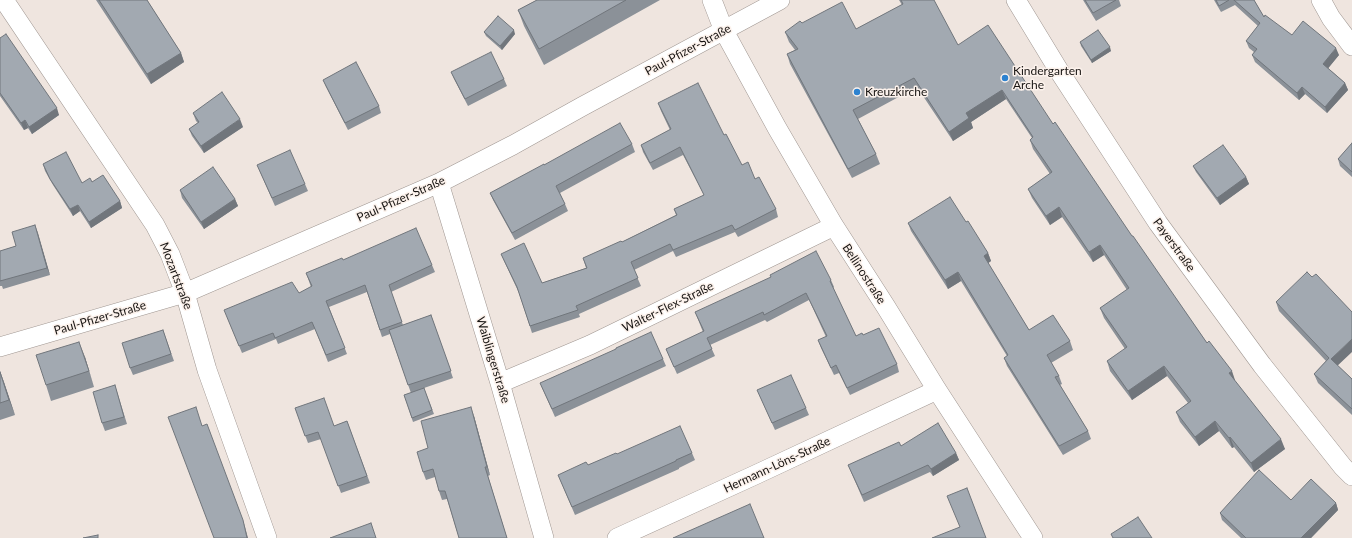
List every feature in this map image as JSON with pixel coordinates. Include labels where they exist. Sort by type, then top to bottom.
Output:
[{"type":"street","name":"Mozartstraße","points":[[4,0],[155,225],[170,254],[185,293],[207,370],[267,538]]},
{"type":"street","name":"Bellinostraße","points":[[712,0],[724,31],[777,128],[834,226],[937,390],[1033,538]]},
{"type":"street","name":"Paul-Pfizer-Straße","points":[[0,347],[185,293],[439,183],[513,145],[780,0]]},
{"type":"street","name":"Payerstraße","points":[[1016,0],[1061,74],[1158,223],[1262,365],[1343,467],[1352,476]]},
{"type":"street","points":[[1321,0],[1331,18],[1352,46]]},
{"type":"street","name":"Waiblingerstraße","points":[[439,183],[500,383],[544,538]]},
{"type":"street","name":"Walter-Flex-Straße","points":[[500,383],[590,345],[834,226]]},
{"type":"street","name":"Hermann-Löns-Straße","points":[[617,538],[755,476],[937,390]]},
{"type":"building","points":[[99,0],[147,0],[181,53],[147,74]]},
{"type":"building","points":[[537,0],[626,0],[539,49],[518,10]]},
{"type":"building","points":[[901,0],[934,0],[958,45],[988,25],[1053,124],[1055,122],[1207,343],[1209,341],[1232,371],[1229,373],[1281,439],[1251,463],[1215,421],[1195,437],[1176,412],[1191,401],[1164,366],[1128,391],[1107,361],[1127,347],[1100,308],[1129,288],[1100,245],[1089,252],[1059,207],[1046,216],[1028,189],[1052,172],[1030,140],[1033,137],[1002,90],[966,113],[969,118],[949,132],[914,78],[853,110],[876,154],[848,169],[787,54],[798,49],[785,32],[800,21],[802,23],[842,2],[856,29],[903,4]]},
{"type":"building","points":[[1085,0],[1116,0],[1093,13]]},
{"type":"building","points":[[1216,0],[1229,0],[1219,6]]},
{"type":"building","points":[[1234,0],[1254,0],[1264,17],[1265,15],[1292,35],[1303,21],[1336,48],[1323,64],[1345,83],[1325,107],[1302,87],[1297,93],[1252,55],[1257,49],[1246,41],[1260,23]]},
{"type":"building","points":[[498,16],[514,30],[500,46],[484,32]]},
{"type":"building","points":[[1098,30],[1110,47],[1091,60],[1080,42]]},
{"type":"building","points":[[6,34],[57,108],[29,127],[25,120],[21,123],[0,93],[0,38]]},
{"type":"building","points":[[491,52],[504,79],[465,99],[451,72]]},
{"type":"building","points":[[356,62],[379,106],[345,123],[323,80]]},
{"type":"building","points":[[698,83],[724,135],[726,134],[742,165],[748,162],[755,179],[759,177],[776,209],[735,230],[732,225],[673,250],[670,244],[631,262],[638,278],[576,306],[578,310],[530,326],[517,287],[501,254],[524,243],[542,283],[587,268],[583,258],[621,241],[622,242],[677,215],[674,209],[704,195],[680,147],[650,163],[641,145],[671,129],[658,103]]},
{"type":"building","points":[[222,92],[240,119],[201,146],[189,129],[199,122],[193,113]]},
{"type":"building","points":[[620,123],[632,144],[556,186],[565,204],[512,233],[490,193]]},
{"type":"building","points":[[1352,143],[1352,172],[1338,159]]},
{"type":"building","points":[[1223,145],[1246,177],[1217,198],[1193,166]]},
{"type":"building","points":[[290,150],[305,184],[272,198],[257,165]]},
{"type":"building","points":[[66,152],[82,183],[90,178],[92,182],[103,175],[120,201],[89,222],[78,205],[70,209],[50,179],[43,164]]},
{"type":"building","points":[[213,167],[235,199],[201,222],[180,190]]},
{"type":"building","points":[[950,197],[966,222],[968,221],[988,253],[984,256],[1029,330],[1053,315],[1070,341],[1047,355],[1059,376],[1055,377],[1088,431],[1059,446],[1004,358],[1008,355],[958,272],[945,280],[908,223]]},
{"type":"building","points":[[35,225],[47,268],[0,281],[0,251],[16,246],[12,232]]},
{"type":"building","points":[[416,228],[432,265],[389,285],[402,322],[380,330],[365,285],[326,301],[345,348],[326,355],[312,322],[275,338],[273,333],[239,346],[224,310],[292,282],[299,293],[312,286],[306,273],[342,258],[343,260]]},
{"type":"building","points":[[816,251],[831,280],[830,281],[856,336],[862,333],[863,335],[879,328],[897,364],[847,388],[836,365],[831,368],[818,340],[827,336],[806,293],[764,315],[763,312],[707,338],[712,349],[674,367],[666,349],[704,331],[695,312],[771,277],[770,275]]},
{"type":"building","points":[[1307,272],[1312,277],[1316,274],[1352,312],[1352,339],[1331,359],[1352,379],[1352,409],[1314,374],[1329,358],[1276,302]]},
{"type":"building","points":[[431,315],[451,371],[408,385],[389,330]]},
{"type":"building","points":[[163,330],[171,354],[130,368],[122,343]]},
{"type":"building","points":[[651,332],[663,359],[552,409],[540,383]]},
{"type":"building","points":[[79,342],[89,371],[46,385],[36,355]]},
{"type":"building","points":[[0,372],[9,400],[0,403]]},
{"type":"building","points":[[791,375],[806,408],[772,423],[757,390]]},
{"type":"building","points":[[115,385],[124,417],[102,423],[93,392]]},
{"type":"building","points":[[424,388],[432,410],[412,418],[404,395]]},
{"type":"building","points":[[324,398],[334,426],[347,421],[367,476],[338,486],[318,432],[305,436],[295,408]]},
{"type":"building","points":[[196,407],[202,426],[207,424],[243,520],[247,538],[214,538],[168,417]]},
{"type":"building","points":[[471,407],[487,467],[485,467],[507,538],[459,538],[445,491],[439,491],[433,469],[423,472],[417,452],[428,448],[421,421]]},
{"type":"building","points":[[938,423],[956,453],[931,469],[928,465],[862,495],[848,465],[899,442],[901,446]]},
{"type":"building","points":[[680,426],[692,453],[572,507],[558,475],[586,462],[588,465],[616,453],[617,454]]},
{"type":"building","points":[[1259,470],[1291,500],[1311,479],[1336,503],[1301,538],[1246,538],[1220,513]]},
{"type":"building","points":[[967,488],[986,538],[932,538],[960,527],[947,496]]},
{"type":"building","points":[[750,504],[764,538],[673,538]]},
{"type":"building","points":[[1138,517],[1152,538],[1113,538],[1111,534]]},
{"type":"building","points":[[371,523],[376,538],[330,538]]},
{"type":"building","points":[[98,535],[98,538],[83,538]]},
{"type":"place","name":"Kindergarten Arche","points":[[1005,78]]},
{"type":"place","name":"Kreuzkirche","points":[[857,92]]}]
